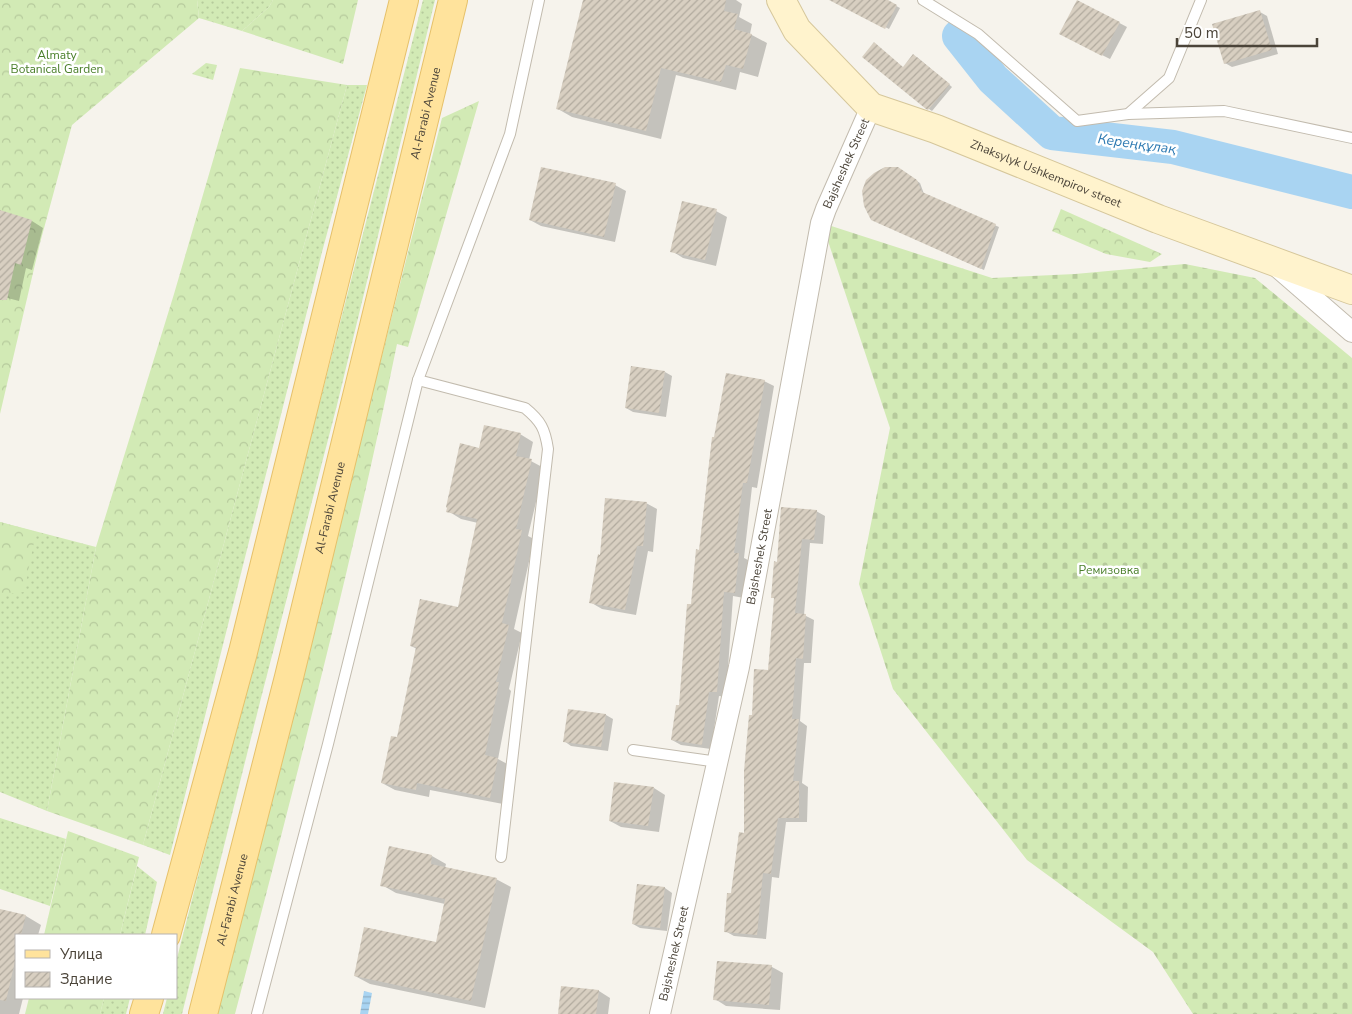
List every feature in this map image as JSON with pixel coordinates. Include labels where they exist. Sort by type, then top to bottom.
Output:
[{"type":"main road","points":[[166,934],[243,652],[404,0]]},
{"type":"main road","name":"Al-Farabi Avenue","points":[[203,1014],[289,677],[453,0]]},
{"type":"main road","points":[[144,1014],[149,999]]},
{"type":"street","name":"Zhaksylyk Ushkempirov street","points":[[781,0],[797,30],[872,107],[936,129],[1158,219],[1352,290]]},
{"type":"street","name":"Bajsheshek Street","points":[[660,1014],[739,667],[822,223],[826,209],[872,107]]},
{"type":"street","points":[[1269,260],[1352,332]]},
{"type":"lane","points":[[258,1014],[328,744],[418,380],[510,134],[540,0]]},
{"type":"lane","points":[[922,0],[978,34],[1077,120],[1128,114],[1224,111],[1352,138]]},
{"type":"lane","points":[[1128,114],[1169,78],[1201,0]]},
{"type":"lane","points":[[418,380],[525,408],[538,419],[546,434],[548,449],[501,857]]},
{"type":"lane","points":[[633,750],[718,762]]},
{"type":"green space","name":"Almaty Botanical Garden","points":[[0,0],[197,0],[199,18],[72,125],[40,243],[0,414]]},
{"type":"green space","points":[[197,0],[273,0],[269,7],[242,31],[199,18]]},
{"type":"green space","points":[[273,0],[358,0],[343,64],[242,31],[269,7]]},
{"type":"green space","points":[[423,0],[435,0],[337,405],[182,1014],[163,1014],[167,999],[178,999],[178,954]]},
{"type":"green space","points":[[206,63],[217,65],[213,80],[192,74]]},
{"type":"green space","points":[[240,68],[347,85],[143,845],[47,811],[96,547],[174,294]]},
{"type":"green space","points":[[347,85],[367,85],[322,252],[170,855],[143,845]]},
{"type":"green space","points":[[479,101],[408,347],[397,344],[341,596],[235,1014],[210,1014],[336,537],[442,118]]},
{"type":"green space","points":[[1061,209],[1162,254],[1150,262],[1106,254],[1052,231]]},
{"type":"green space","name":"Ремизовка","points":[[822,223],[992,278],[1075,274],[1185,264],[1255,278],[1352,358],[1352,1014],[1193,1014],[1153,952],[1027,860],[893,689],[859,584],[890,428]]},
{"type":"green space","points":[[0,522],[96,547],[47,811],[0,792]]},
{"type":"green space","points":[[0,522],[36,532],[24,592],[0,595]]},
{"type":"green space","points":[[0,818],[66,839],[50,906],[0,889]]},
{"type":"green space","points":[[68,831],[139,857],[120,934],[44,934]]},
{"type":"green space","points":[[137,866],[157,882],[145,934],[120,934]]},
{"type":"green space","points":[[29,999],[104,999],[100,1014],[25,1014]]},
{"type":"green space","points":[[104,999],[130,999],[126,1014],[100,1014]]},
{"type":"water","points":[[364,991],[372,993],[368,1014],[360,1014]]},
{"type":"building","points":[[583,0],[726,0],[724,11],[738,14],[734,29],[752,34],[743,69],[726,65],[721,82],[661,68],[646,131],[556,109]]},
{"type":"building","points":[[829,0],[888,0],[897,5],[885,29]]},
{"type":"building","points":[[1077,0],[1120,22],[1102,56],[1059,34]]},
{"type":"building","points":[[1260,10],[1272,50],[1224,64],[1212,24]]},
{"type":"building","points":[[874,42],[903,67],[913,54],[950,84],[928,110],[862,57]]},
{"type":"building","points":[[541,167],[616,183],[604,237],[529,220]]},
{"type":"building","points":[[885,167],[898,167],[917,180],[922,192],[996,224],[981,269],[871,220],[864,206],[862,191],[866,180]]},
{"type":"building","points":[[682,201],[717,209],[705,260],[670,252]]},
{"type":"building","points":[[0,210],[32,220],[21,265],[15,263],[7,300],[0,300]]},
{"type":"building","points":[[631,366],[665,371],[659,413],[625,408]]},
{"type":"building","points":[[726,373],[765,380],[747,483],[743,483],[734,553],[739,553],[735,593],[724,592],[717,692],[709,692],[702,745],[671,740],[676,705],[679,705],[687,604],[691,604],[696,549],[699,550],[712,437],[714,437]]},
{"type":"building","points":[[484,425],[521,433],[516,456],[532,459],[516,529],[522,530],[502,623],[509,625],[496,682],[499,682],[485,755],[498,758],[490,798],[417,783],[416,790],[381,783],[391,736],[397,737],[416,647],[410,646],[420,599],[458,607],[477,519],[446,512],[446,507],[460,443],[479,448]]},
{"type":"building","points":[[605,498],[647,502],[643,546],[637,546],[625,610],[589,603],[598,554],[600,555]]},
{"type":"building","points":[[781,507],[817,510],[814,540],[802,539],[795,613],[806,614],[803,659],[796,658],[792,719],[799,719],[793,781],[799,781],[799,818],[778,818],[771,874],[763,873],[757,935],[724,932],[727,893],[731,893],[739,832],[744,833],[744,771],[749,715],[752,715],[754,669],[768,670],[774,598],[771,598],[774,561],[777,562]]},
{"type":"building","points":[[568,709],[606,714],[601,747],[563,742]]},
{"type":"building","points":[[614,782],[654,787],[648,826],[609,821]]},
{"type":"building","points":[[389,846],[432,855],[431,864],[497,878],[471,1001],[354,976],[364,927],[436,942],[445,899],[380,886]]},
{"type":"building","points":[[637,884],[665,887],[660,928],[632,924]]},
{"type":"building","points":[[0,909],[26,915],[21,934],[15,934],[15,961],[6,1001],[0,1000]]},
{"type":"building","points":[[717,961],[772,965],[769,1005],[713,1000]]},
{"type":"building","points":[[561,986],[599,990],[596,1014],[558,1014]]},
{"type":"waterway","name":"Кереңқұлақ","points":[[959,36],[993,79],[1052,133],[1173,147],[1352,192]]}]
